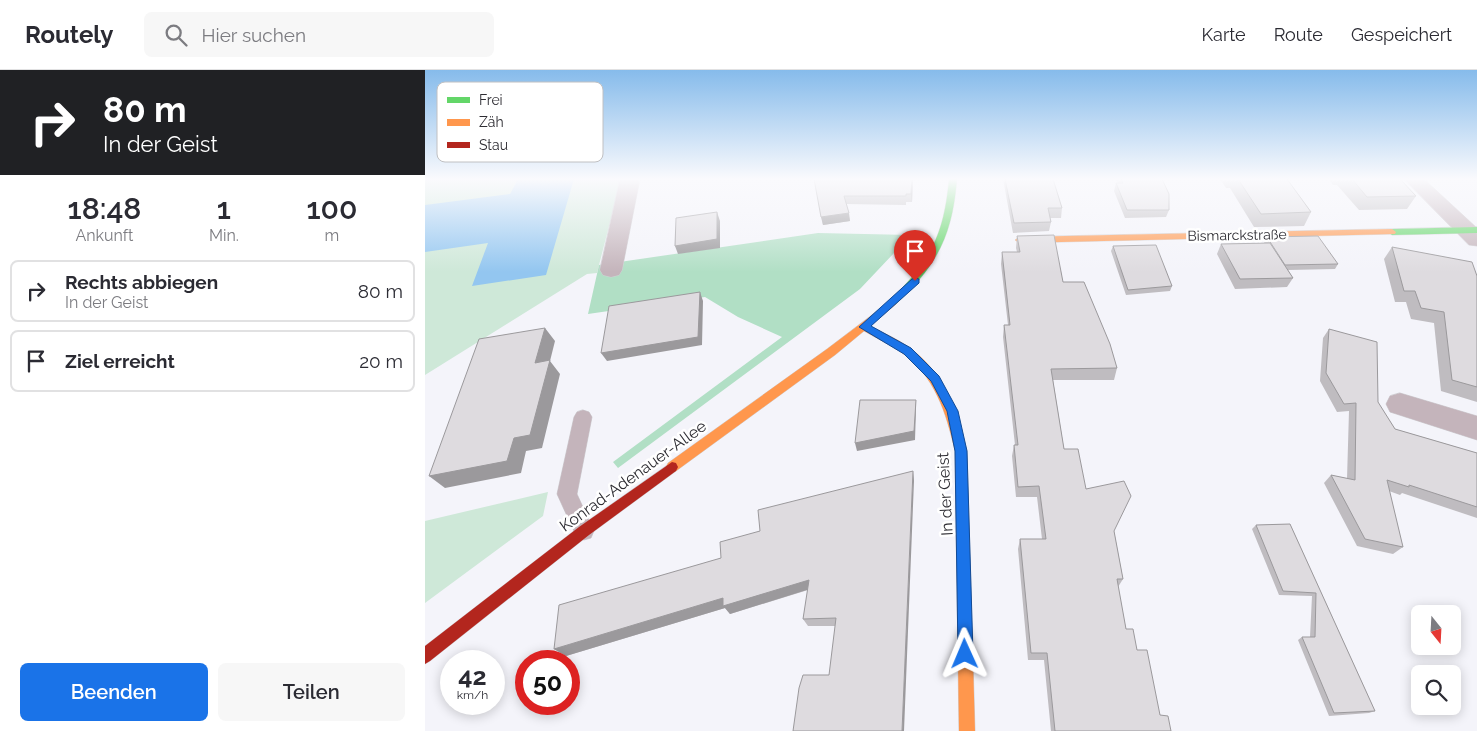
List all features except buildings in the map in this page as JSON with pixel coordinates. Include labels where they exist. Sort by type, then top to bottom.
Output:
[{"type":"main road","points":[[864,327],[915,281],[933,259],[944,234],[949,210]]},
{"type":"main road","name":"Bismarckstraße","points":[[1017,240],[1474,233]]},
{"type":"main road","name":"Konrad-Adenauer-Allee","points":[[425,656],[584,531],[864,327]]},
{"type":"main road","name":"In der Geist","points":[[864,327],[907,351],[935,379],[952,411],[961,451],[967,731]]},
{"type":"street","points":[[611,270],[624,210]]},
{"type":"street","name":"Bismarckstraße","points":[[1448,210],[1474,233]]},
{"type":"street","points":[[1400,404],[1477,428]]},
{"type":"lane","points":[[583,417],[567,494],[584,531]]},
{"type":"green space","points":[[425,210],[613,210],[597,273],[587,274],[425,375]]},
{"type":"green space","points":[[818,233],[911,235],[860,289],[618,468],[613,462],[782,337],[738,317],[705,297],[588,314],[599,265]]},
{"type":"green space","points":[[548,492],[543,516],[425,603],[425,521]]},
{"type":"water","points":[[425,210],[565,210],[546,275],[472,286],[488,243],[425,252]]},
{"type":"traffic: fast","points":[[892,303],[919,276],[929,262],[943,233],[949,210]]},
{"type":"traffic: fast","points":[[1392,232],[1477,230]]},
{"type":"traffic: slow","points":[[1019,240],[1392,232]]},
{"type":"traffic: slow","points":[[672,467],[831,352],[892,303]]},
{"type":"traffic: slow","points":[[864,327],[903,348],[920,363],[938,385],[954,421],[961,451],[967,731]]},
{"type":"traffic: jam","points":[[425,656],[584,531],[672,467]]},
{"type":"route","points":[[915,281],[864,327],[907,351],[935,379],[952,411],[961,451],[965,654]]}]
